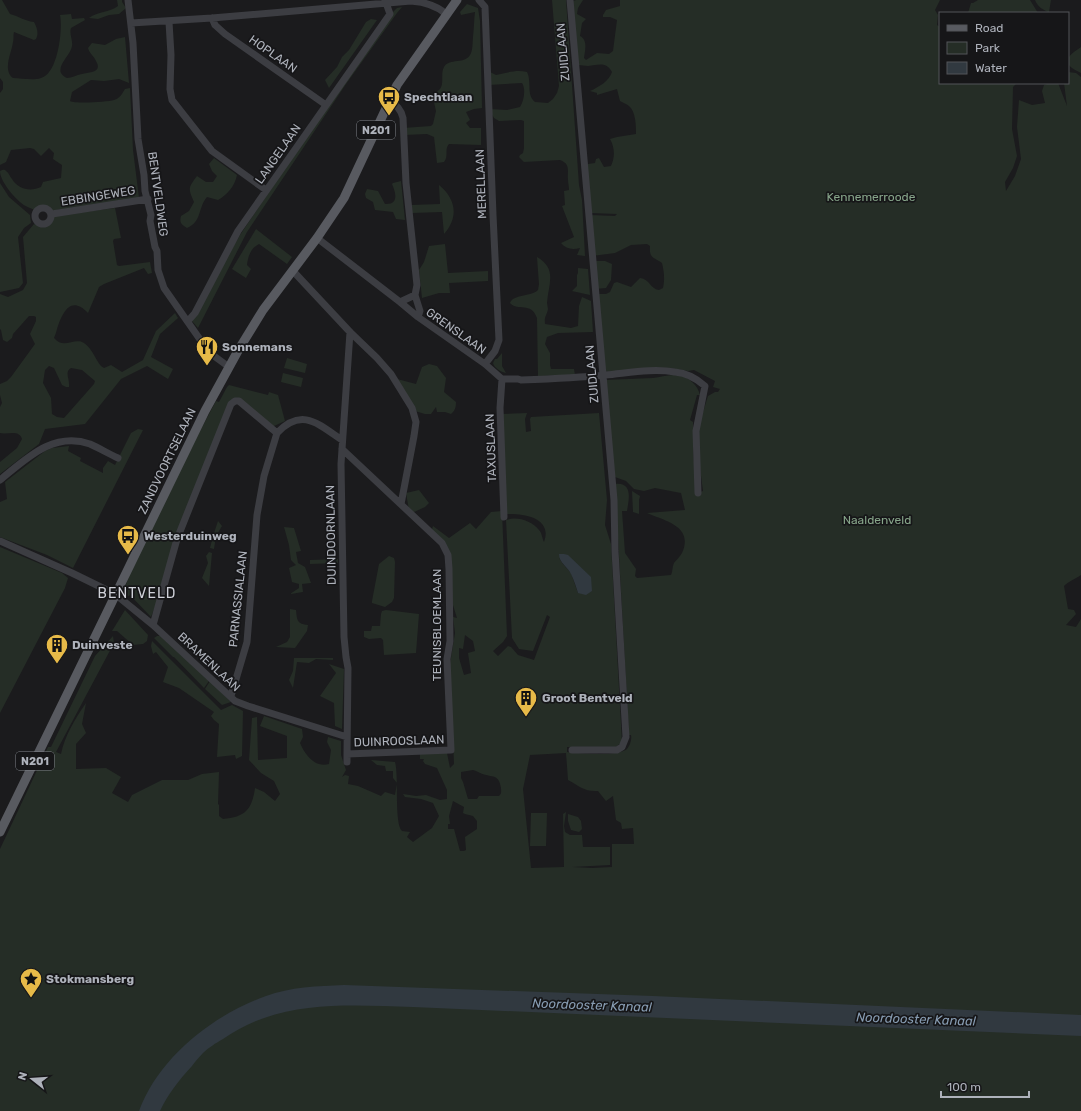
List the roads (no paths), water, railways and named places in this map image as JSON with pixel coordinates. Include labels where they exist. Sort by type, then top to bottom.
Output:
[{"type":"main road","name":"N201","points":[[317,238],[346,193],[402,77],[457,0]]},
{"type":"main road","name":"ZANDVOORTSELAAN","points":[[0,832],[205,411],[229,367],[264,310],[317,238]]},
{"type":"street","name":"BENTVELDWEG","points":[[128,0],[131,23],[138,139],[154,247],[157,252],[158,270],[164,288],[188,321],[214,356],[229,367]]},
{"type":"street","name":"MERELLAAN","points":[[479,0],[485,7],[499,340],[495,351],[485,364]]},
{"type":"street","name":"ZUIDLAAN","points":[[570,0],[614,500],[615,551],[626,737],[622,746],[617,750],[572,750]]},
{"type":"street","points":[[131,23],[169,22],[411,1],[425,2],[446,14]]},
{"type":"street","name":"LANGELAAN","points":[[188,321],[195,313],[238,231],[390,14],[386,2]]},
{"type":"street","name":"HOPLAAN","points":[[212,18],[215,25],[225,34],[326,105]]},
{"type":"street","points":[[169,22],[171,55],[170,89],[172,100],[212,151],[266,190]]},
{"type":"street","points":[[390,101],[400,110],[403,118],[406,182],[418,284],[415,295],[420,311],[418,317]]},
{"type":"street","name":"EBBINGEWEG","points":[[52,214],[148,199]]},
{"type":"street","name":"GRENSLAAN","points":[[317,238],[418,317],[485,364],[502,379]]},
{"type":"street","points":[[293,270],[391,374],[412,408],[416,422],[402,504]]},
{"type":"street","points":[[400,302],[415,295]]},
{"type":"street","name":"DUINDOORNLAAN","points":[[347,738],[348,668],[345,648],[341,477],[342,440],[350,332]]},
{"type":"street","points":[[502,379],[521,380],[603,376],[654,370],[677,372],[690,375],[697,379],[705,386],[696,431],[698,493]]},
{"type":"street","name":"TAXUSLAAN","points":[[502,379],[500,408],[504,517]]},
{"type":"street","points":[[153,625],[177,539],[228,409],[235,401],[239,401],[277,433],[284,425],[299,419],[320,425],[342,440]]},
{"type":"street","name":"PARNASSIALAAN","points":[[230,696],[247,642],[257,515],[264,476],[277,433]]},
{"type":"street","points":[[0,480],[38,450],[58,442],[68,441],[86,444],[118,458]]},
{"type":"street","name":"TEUNISBLOEMLAAN","points":[[342,449],[442,543],[448,555],[450,635],[447,659],[451,750]]},
{"type":"street","points":[[0,541],[115,594]]},
{"type":"street","name":"BRAMENLAAN","points":[[115,594],[153,625],[235,701],[347,738]]},
{"type":"street","name":"DUINROOSLAAN","points":[[347,738],[347,762]]},
{"type":"street","name":"DUINROOSLAAN","points":[[347,754],[451,750]]},
{"type":"water","points":[[559,554],[568,555],[591,577],[592,591],[586,595],[578,593],[571,574],[560,560]]},
{"type":"water","name":"Noordooster Kanaal","points":[[344,985],[653,996],[1081,1015],[1081,1036],[413,1007],[315,1007],[267,1017],[245,1026],[207,1049],[203,1053],[174,1087],[160,1111],[139,1111],[148,1091],[174,1056],[190,1040],[227,1014],[246,1004],[275,993],[304,988]]},
{"type":"place","name":"Spechtlaan","points":[[389,116]]},
{"type":"place","name":"Sonnemans","points":[[207,366]]},
{"type":"place","name":"Westerduinweg","points":[[128,556]]},
{"type":"place","name":"Duinveste","points":[[57,664]]},
{"type":"place","name":"Groot Bentveld","points":[[526,718]]},
{"type":"place","name":"Stokmansberg","points":[[31,998]]},
{"type":"district","name":"BENTVELD","points":[[137,593]]},
{"type":"park label","name":"Kennemerroode","points":[[871,197]]},
{"type":"park label","name":"Naaldenveld","points":[[877,520]]}]
